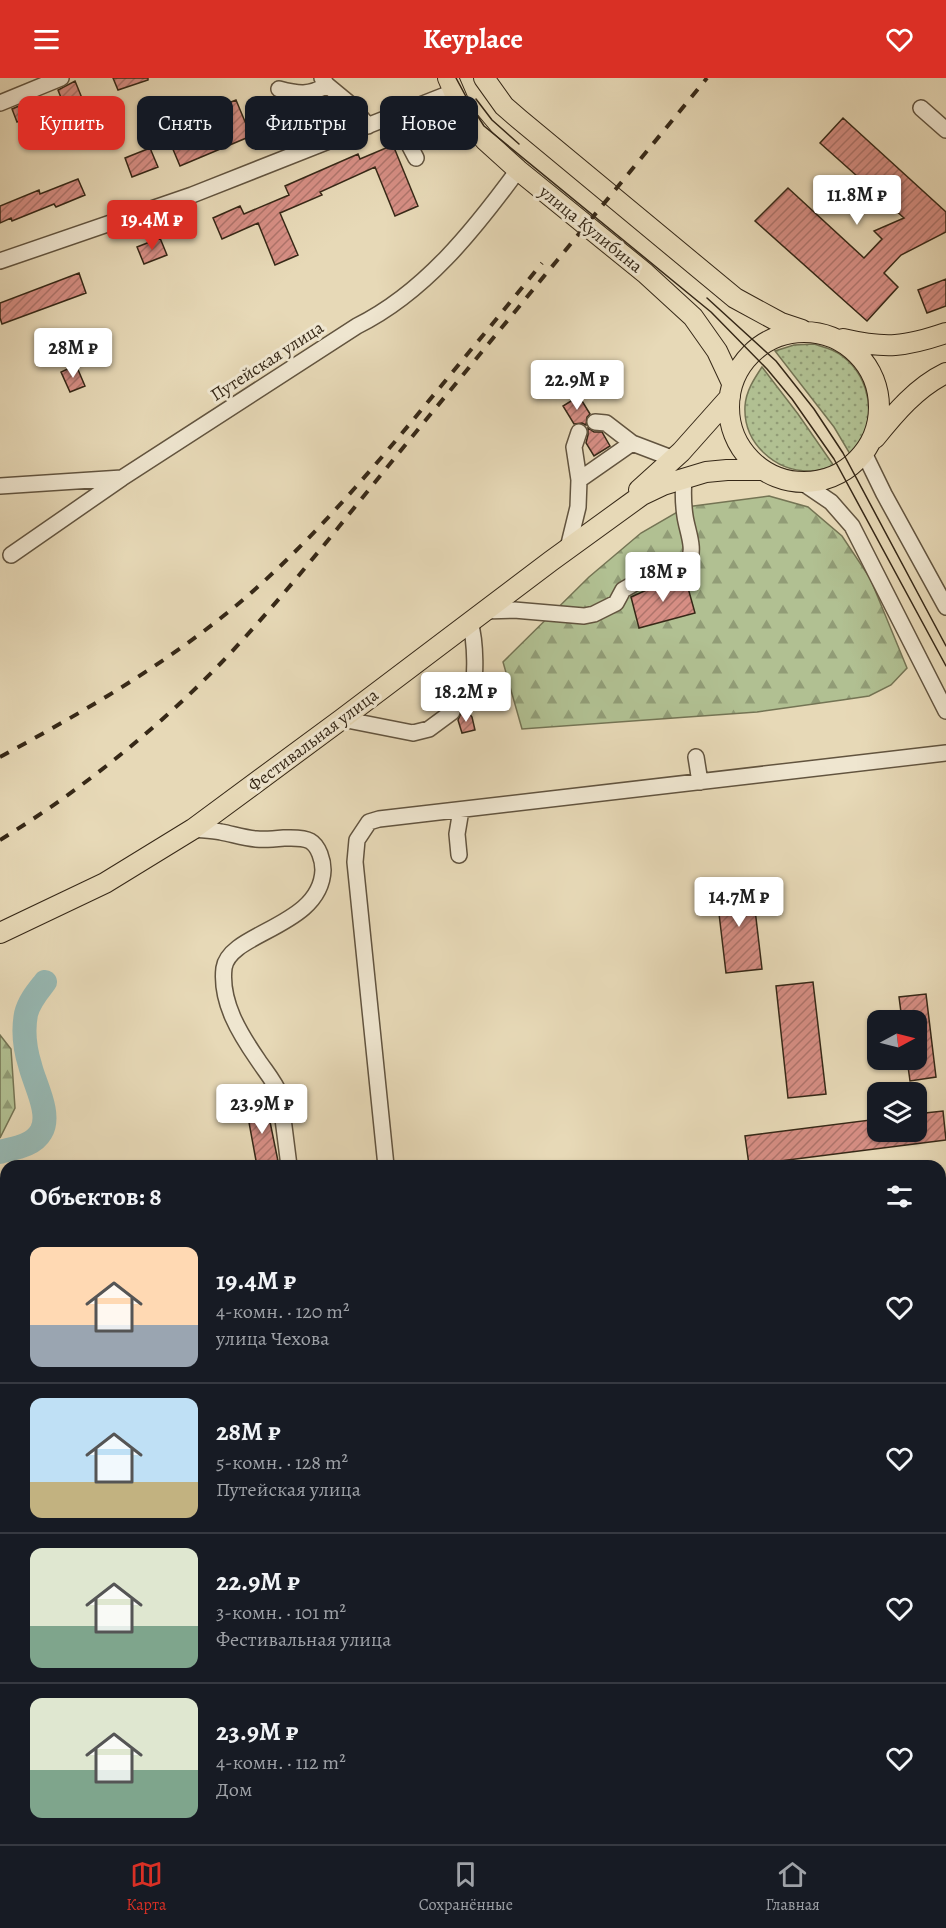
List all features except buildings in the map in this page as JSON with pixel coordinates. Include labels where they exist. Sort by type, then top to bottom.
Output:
[{"type":"main road","points":[[484,78],[504,106],[735,298],[781,323],[808,332],[869,345],[912,344],[946,333]]},
{"type":"main road","name":"улица Кулибина","points":[[450,85],[464,115],[485,140],[518,170],[645,273],[693,317],[717,351],[731,390]]},
{"type":"main road","points":[[808,332],[781,336],[759,347],[741,366],[731,390],[730,422],[735,438],[749,458],[762,470],[779,478],[803,483],[834,477],[850,467],[910,398],[927,384],[946,374]]},
{"type":"main road","points":[[831,337],[846,344],[856,353],[867,365],[874,379],[880,405],[878,424],[868,448]]},
{"type":"main road","name":"Фестивальная улица","points":[[609,519],[674,459],[731,390]]},
{"type":"main road","name":"Фестивальная улица","points":[[0,933],[105,883],[193,829],[642,495],[684,477],[706,472],[762,470]]},
{"type":"street","points":[[0,103],[61,78]]},
{"type":"street","points":[[279,89],[300,94],[309,93],[324,82],[341,96]]},
{"type":"street","points":[[430,96],[450,85]]},
{"type":"street","points":[[921,108],[946,130]]},
{"type":"street","points":[[368,126],[380,121]]},
{"type":"street","points":[[0,261],[192,195],[307,150]]},
{"type":"street","points":[[412,150],[417,159]]},
{"type":"street","name":"Путейская улица","points":[[11,555],[122,478],[398,301],[432,271],[482,220],[518,170]]},
{"type":"street","points":[[596,422],[606,423],[632,443],[674,459]]},
{"type":"street","points":[[568,548],[578,507],[579,480],[574,447],[579,432]]},
{"type":"street","points":[[579,480],[632,443]]},
{"type":"street","points":[[868,448],[884,494],[946,607]]},
{"type":"street","points":[[342,719],[413,733],[429,729],[469,697],[476,653],[477,617],[514,610],[584,616],[594,614],[616,603],[623,590],[635,583],[688,563],[692,553],[684,515],[684,477]]},
{"type":"street","points":[[0,486],[122,478]]},
{"type":"street","points":[[803,483],[831,502],[852,526],[946,711]]},
{"type":"street","points":[[385,1160],[355,848],[357,840],[369,822],[946,753]]},
{"type":"street","points":[[696,757],[700,782]]},
{"type":"street","points":[[459,855],[457,834],[461,810]]},
{"type":"street","points":[[193,829],[218,831],[256,839],[299,838],[314,844],[320,856],[323,868],[321,883],[308,905],[296,915],[232,953],[224,966],[225,985],[234,1021],[276,1084],[280,1095],[288,1160]]},
{"type":"green space","points":[[814,344],[832,350],[843,357],[860,376],[865,389],[869,414],[866,427],[861,439],[850,454],[834,427],[775,351],[794,345]]},
{"type":"green space","points":[[762,367],[834,466],[811,471],[798,470],[774,461],[756,443],[749,432],[745,406],[749,390]]},
{"type":"green space","points":[[769,496],[808,507],[842,536],[870,578],[907,668],[891,685],[869,696],[757,712],[522,729],[503,662],[589,577],[641,533],[686,507]]},
{"type":"green space","points":[[0,1035],[11,1049],[15,1108],[0,1138]]},
{"type":"waterway","points":[[0,1152],[23,1146],[38,1137],[44,1125],[41,1098],[27,1053],[25,1026],[29,1005],[45,982]]},
{"type":"tram line","points":[[456,78],[484,126],[711,312],[767,369],[792,399],[834,459],[946,666]]},
{"type":"tram line","points":[[478,102],[492,120],[519,144]]},
{"type":"tram line","points":[[707,298],[776,361],[814,409],[843,453],[946,646]]},
{"type":"railway","points":[[0,840],[59,801],[144,736],[221,663],[316,555],[707,78]]},
{"type":"railway","points":[[0,757],[64,722],[157,665],[216,622],[268,578],[335,510],[377,463],[542,263]]}]
